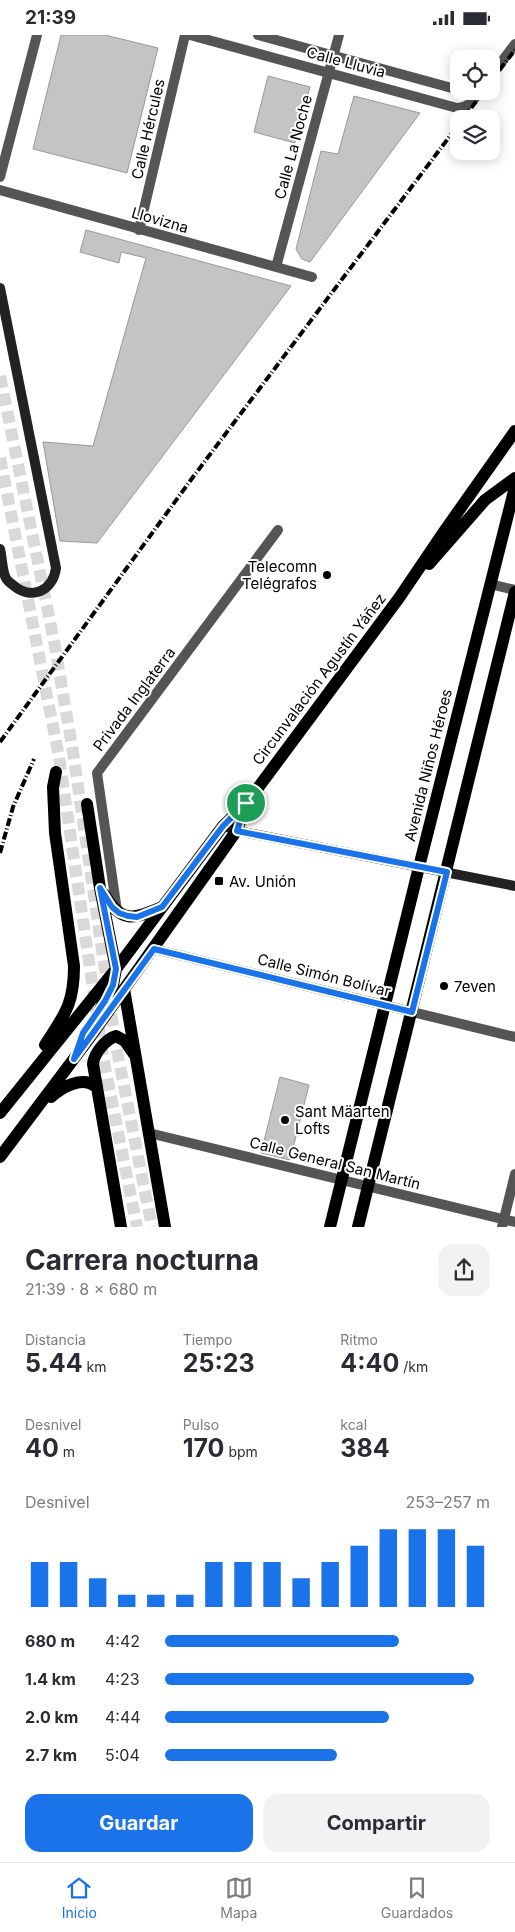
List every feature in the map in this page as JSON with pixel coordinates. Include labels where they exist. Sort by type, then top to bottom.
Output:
[{"type":"main road","points":[[0,288],[56,568],[51,584],[39,592],[31,593],[20,590],[5,577],[0,549]]},
{"type":"main road","name":"Circunvalación Agustín Yáñez","points":[[0,1113],[19,1087],[116,969],[223,826],[246,803],[399,598],[515,431]]},
{"type":"main road","name":"Circunvalación Agustín Yáñez","points":[[399,598],[485,500],[515,478]]},
{"type":"main road","name":"Avenida Niños Héroes","points":[[330,1227],[515,487]]},
{"type":"main road","points":[[358,1227],[515,591]]},
{"type":"main road","points":[[19,1087],[66,1011],[72,997],[74,982],[74,966],[55,833],[53,787],[56,772]]},
{"type":"main road","name":"Circunvalación Agustín Yáñez","points":[[0,1157],[154,949],[237,831],[246,803]]},
{"type":"main road","points":[[74,1059],[83,1033],[105,1001],[113,985],[116,969],[100,888],[87,804]]},
{"type":"main road","points":[[223,826],[237,831],[515,886]]},
{"type":"main road","points":[[100,888],[112,907],[117,912],[128,916],[137,917],[162,907]]},
{"type":"main road","points":[[124,989],[165,1227]]},
{"type":"main road","points":[[122,1227],[95,1086],[93,1059],[111,1037],[120,1037],[135,1055]]},
{"type":"main road","points":[[25,1124],[53,1095],[62,1089],[87,1081],[95,1086]]},
{"type":"street","points":[[0,177],[37,35]]},
{"type":"street","name":"Calle Hércules","points":[[139,229],[185,35]]},
{"type":"street","name":"Calle Lluvia","points":[[190,35],[457,108],[464,108],[471,100]]},
{"type":"street","name":"Calle Lluvia","points":[[258,35],[450,88]]},
{"type":"street","name":"Calle La Noche","points":[[276,267],[339,35]]},
{"type":"street","points":[[500,64],[515,44]]},
{"type":"street","name":"Llovizna","points":[[0,190],[312,277]]},
{"type":"street","name":"Privada Inglaterra","points":[[117,912],[98,773],[278,530]]},
{"type":"street","points":[[490,584],[515,591]]},
{"type":"street","name":"Calle Simón Bolívar","points":[[154,949],[515,1037]]},
{"type":"street","name":"Calle General San Martín","points":[[149,1133],[342,1180],[503,1223],[515,1222]]},
{"type":"street","points":[[503,1223],[515,1174]]},
{"type":"building","points":[[61,35],[105,35],[158,48],[127,173],[33,149]]},
{"type":"building","points":[[268,76],[310,87],[295,143],[254,132]]},
{"type":"building","points":[[354,96],[420,113],[310,262],[302,259],[296,249],[321,151],[338,154]]},
{"type":"building","points":[[86,230],[291,286],[97,543],[60,541],[43,442],[93,446],[146,258],[121,252],[119,263],[80,252]]},
{"type":"building","name":"Sant Mäarten Lofts","points":[[280,1077],[309,1085],[290,1160],[261,1153]]},
{"type":"tunnel","points":[[0,376],[54,641],[73,752],[116,1046],[152,1227]]},
{"type":"tunnel","points":[[0,458],[59,757],[103,1057],[137,1227]]},
{"type":"railway","points":[[500,69],[515,50]]},
{"type":"railway","points":[[470,110],[477,100]]},
{"type":"railway","points":[[0,742],[193,477],[450,136]]},
{"type":"railway","points":[[0,853],[13,807],[34,759]]},
{"type":"place","name":"Telecomn Telégrafos","points":[[327,575]]},
{"type":"place","name":"Av. Unión","points":[[219,881]]},
{"type":"place","name":"7even","points":[[444,986]]},
{"type":"place","name":"Sant Mäarten Lofts","points":[[285,1120]]},
{"type":"route","points":[[246,803],[237,831],[447,872],[412,1012],[154,949],[74,1059],[83,1033],[105,1001],[113,985],[116,969],[100,888],[112,907],[119,913],[128,916],[137,917],[162,907],[223,826],[246,803]]}]
